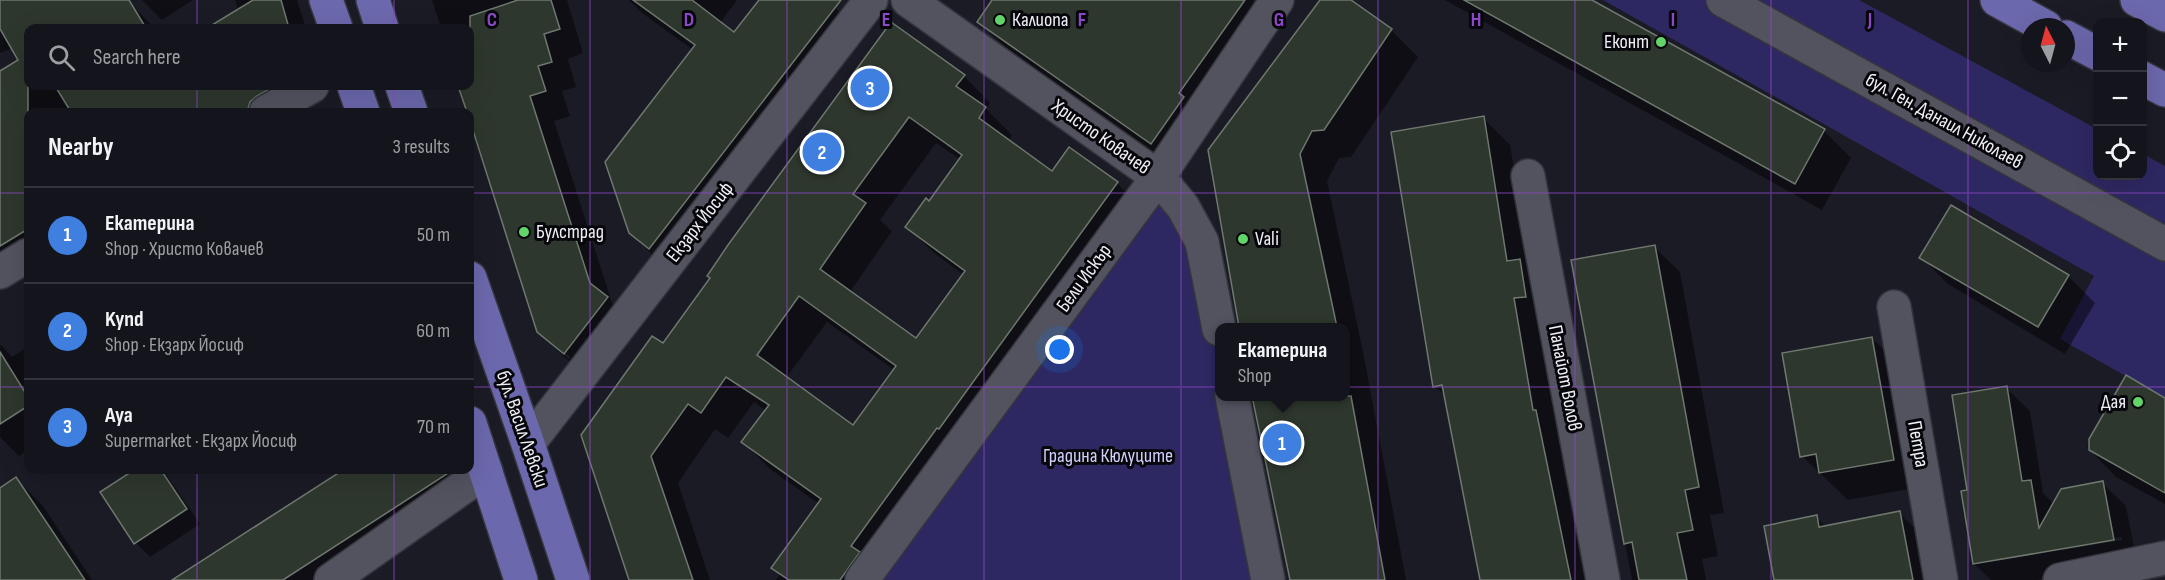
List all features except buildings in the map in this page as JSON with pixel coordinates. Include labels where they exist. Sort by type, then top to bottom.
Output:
[{"type":"main road","points":[[326,0],[335,24]]},
{"type":"main road","points":[[373,0],[381,24]]},
{"type":"main road","points":[[1997,0],[2030,18]]},
{"type":"main road","points":[[2137,0],[2165,15]]},
{"type":"main road","points":[[2075,43],[2093,52]]},
{"type":"main road","points":[[2147,81],[2165,90]]},
{"type":"main road","points":[[355,90],[362,108]]},
{"type":"main road","points":[[403,90],[410,108]]},
{"type":"main road","name":"бул. Васил Левски","points":[[474,289],[573,580]]},
{"type":"main road","points":[[474,435],[521,580]]},
{"type":"street","name":"Екзарх Йосиф","points":[[528,444],[871,0]]},
{"type":"street","name":"Христо Ковачев","points":[[908,0],[1158,177],[1184,207],[1202,242],[1218,323]]},
{"type":"street","name":"Бели Искър","points":[[862,580],[1158,177],[1278,0]]},
{"type":"street","name":"бул. Ген. Данаил Николаев","points":[[1723,0],[2165,244]]},
{"type":"street","points":[[274,108],[305,90]]},
{"type":"street","name":"Панайот Волов","points":[[1528,176],[1603,580]]},
{"type":"street","points":[[0,272],[24,257]]},
{"type":"street","name":"Петра","points":[[1894,307],[1941,580]]},
{"type":"street","points":[[1233,401],[1268,580]]},
{"type":"street","points":[[331,580],[486,471]]},
{"type":"street","points":[[2060,580],[2165,558]]},
{"type":"green space","points":[[1603,0],[1859,0],[2093,127],[2093,180],[2147,180],[2147,156],[2165,166],[2165,398],[2060,339],[2094,276]]},
{"type":"green space","name":"Градина Кюлуците","points":[[1158,179],[1199,242],[1215,323],[1215,401],[1220,401],[1267,580],[863,580]]},
{"type":"place","name":"Калиопа","points":[[1000,20]]},
{"type":"place","name":"Еконт","points":[[1661,42]]},
{"type":"place","name":"Aya","points":[[870,88]]},
{"type":"place","name":"Kynd","points":[[822,152]]},
{"type":"place","name":"Булстрад","points":[[524,232]]},
{"type":"place","name":"Vali","points":[[1243,239]]},
{"type":"place","name":"Дая","points":[[2138,402]]},
{"type":"place","name":"Екатерина","points":[[1282,443]]}]
